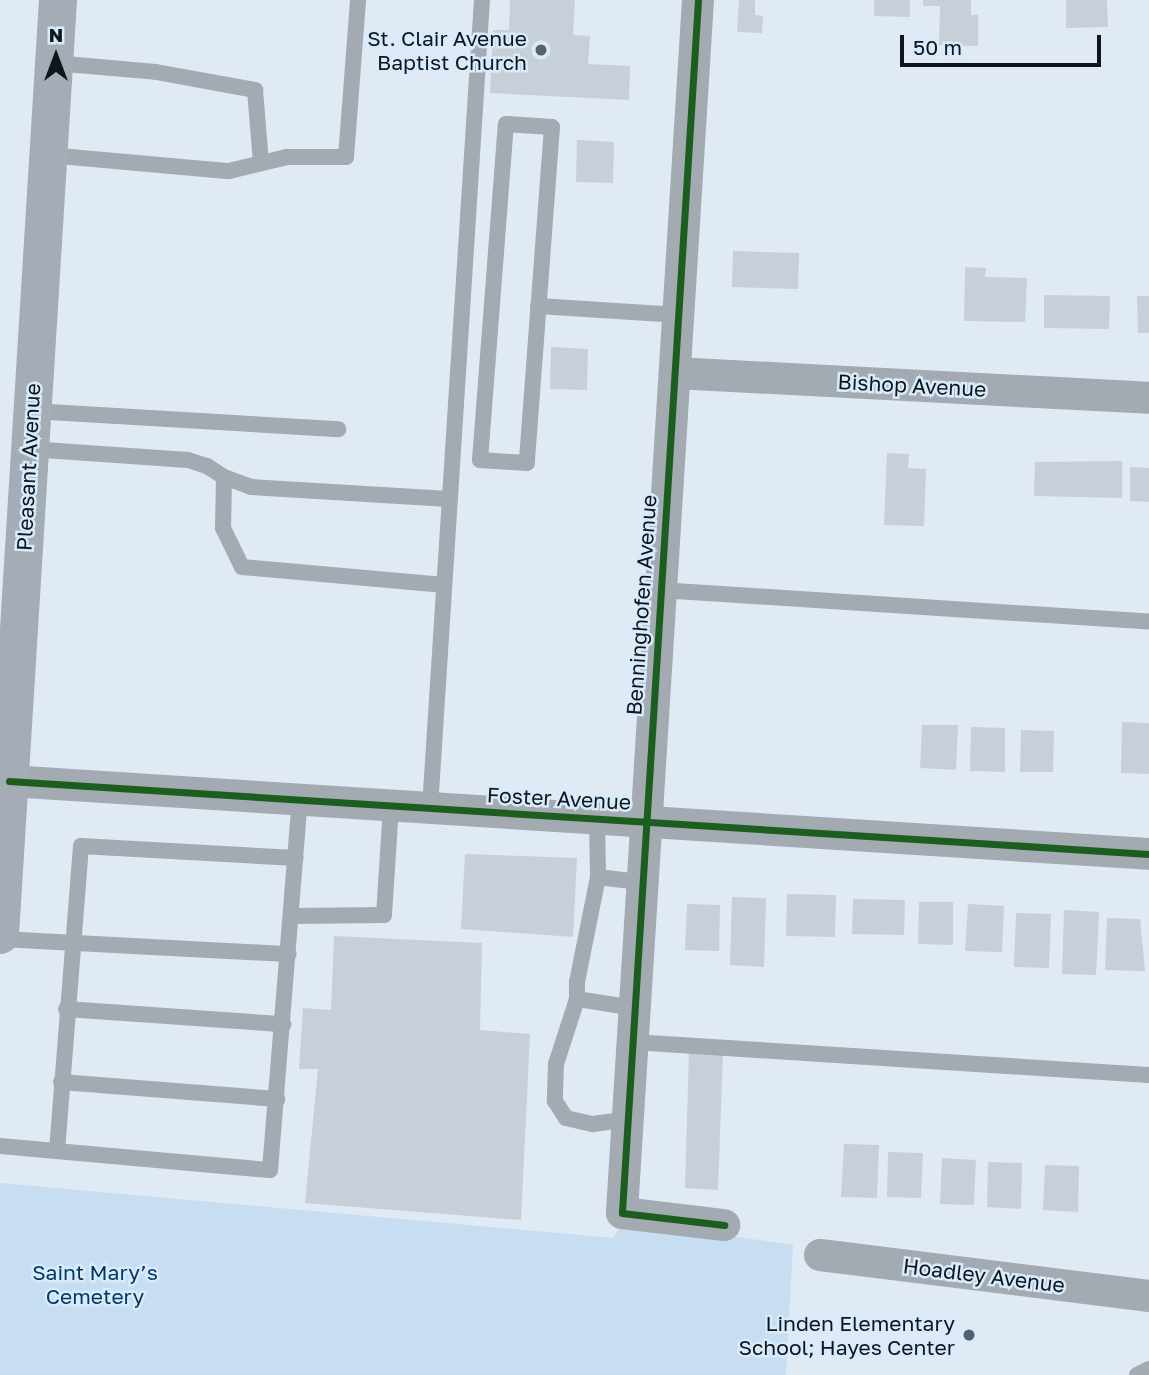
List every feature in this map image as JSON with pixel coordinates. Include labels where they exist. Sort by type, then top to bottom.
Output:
[{"type":"main road","name":"Pleasant Avenue","points":[[0,937],[9,781],[6,727],[30,449],[58,0]]},
{"type":"street","name":"Benninghofen Avenue","points":[[698,0],[676,373],[643,821],[622,1213],[724,1225]]},
{"type":"street","name":"Bishop Avenue","points":[[676,373],[1149,398]]},
{"type":"street","name":"Foster Avenue","points":[[9,781],[1149,853]]},
{"type":"street","name":"Hoadley Avenue","points":[[820,1255],[1149,1296]]},
{"type":"lane","points":[[48,155],[229,171],[287,157],[346,157],[358,0]]},
{"type":"lane","points":[[430,808],[482,0]]},
{"type":"lane","points":[[54,64],[156,72],[255,90],[261,163]]},
{"type":"lane","points":[[474,118],[506,124],[552,127],[527,463],[480,460],[506,124]]},
{"type":"lane","points":[[538,306],[679,315]]},
{"type":"lane","points":[[32,411],[338,429]]},
{"type":"lane","points":[[30,449],[188,460],[251,487],[449,499]]},
{"type":"lane","points":[[224,477],[223,528],[243,567],[443,584]]},
{"type":"lane","points":[[660,590],[1149,622]]},
{"type":"lane","points":[[0,1146],[270,1171],[284,1024],[300,800]]},
{"type":"lane","points":[[292,916],[384,915],[391,806]]},
{"type":"lane","points":[[597,818],[598,877],[576,999],[556,1065],[555,1101],[566,1118],[593,1124],[628,1119]]},
{"type":"lane","points":[[57,1151],[70,944],[81,846],[296,858]]},
{"type":"lane","points":[[598,877],[640,882]]},
{"type":"lane","points":[[0,937],[70,944],[289,954]]},
{"type":"lane","points":[[576,999],[635,1008]]},
{"type":"lane","points":[[66,1009],[284,1024]]},
{"type":"lane","points":[[633,1042],[1149,1074]]},
{"type":"lane","points":[[61,1082],[277,1099]]},
{"type":"lane","points":[[1137,1375],[1149,1369]]},
{"type":"green space","name":"Saint Mary’s Cemetery","points":[[0,1183],[613,1238],[625,1221],[793,1245],[786,1375],[0,1375]]},
{"type":"building","name":"St. Clair Avenue Baptist Church","points":[[510,0],[575,0],[573,35],[590,36],[588,64],[630,66],[629,100],[490,93],[493,30],[509,30]]},
{"type":"building","points":[[739,0],[755,0],[755,15],[763,16],[762,33],[737,32]]},
{"type":"building","points":[[874,0],[910,0],[910,17],[874,16]]},
{"type":"building","points":[[923,0],[971,0],[971,15],[978,15],[978,46],[939,45],[940,6],[923,6]]},
{"type":"building","points":[[1066,0],[1107,0],[1108,27],[1066,28]]},
{"type":"building","points":[[577,140],[614,142],[613,183],[576,182]]},
{"type":"building","points":[[733,251],[799,253],[798,289],[732,287]]},
{"type":"building","points":[[965,267],[986,268],[985,277],[1027,278],[1025,322],[964,321]]},
{"type":"building","points":[[1044,295],[1110,296],[1109,329],[1044,328]]},
{"type":"building","points":[[1137,296],[1149,296],[1149,333],[1138,333]]},
{"type":"building","points":[[551,347],[588,349],[587,390],[550,389]]},
{"type":"building","points":[[887,453],[909,454],[908,468],[926,469],[924,526],[884,525]]},
{"type":"building","points":[[1122,461],[1122,498],[1034,496],[1035,462]]},
{"type":"building","points":[[1130,467],[1149,468],[1149,502],[1130,501]]},
{"type":"building","points":[[1122,722],[1149,723],[1149,774],[1121,773]]},
{"type":"building","points":[[922,725],[958,725],[956,770],[920,768]]},
{"type":"building","points":[[971,727],[1005,728],[1005,772],[970,771]]},
{"type":"building","points":[[1021,730],[1054,731],[1053,772],[1020,772]]},
{"type":"building","points":[[465,854],[577,858],[573,937],[461,929]]},
{"type":"building","points":[[787,894],[836,895],[835,937],[786,936]]},
{"type":"building","points":[[732,897],[766,898],[764,967],[730,965]]},
{"type":"building","points":[[853,899],[905,900],[904,935],[852,934]]},
{"type":"building","points":[[919,902],[953,902],[953,945],[918,944]]},
{"type":"building","points":[[687,904],[720,905],[719,951],[685,950]]},
{"type":"building","points":[[968,904],[1004,906],[1002,952],[965,951]]},
{"type":"building","points":[[1064,910],[1099,912],[1096,975],[1062,974]]},
{"type":"building","points":[[1016,913],[1051,914],[1049,968],[1014,967]]},
{"type":"building","points":[[1107,918],[1140,919],[1145,971],[1105,970]]},
{"type":"building","points":[[334,936],[482,943],[480,1030],[530,1034],[521,1220],[305,1203],[318,1069],[299,1069],[303,1008],[331,1010]]},
{"type":"building","points":[[689,1051],[723,1052],[718,1190],[685,1188]]},
{"type":"building","points":[[844,1144],[879,1145],[877,1198],[841,1197]]},
{"type":"building","points":[[888,1152],[923,1153],[921,1198],[887,1197]]},
{"type":"building","points":[[942,1158],[976,1160],[974,1205],[940,1204]]},
{"type":"building","points":[[988,1162],[1022,1163],[1021,1209],[987,1207]]},
{"type":"building","points":[[1045,1165],[1079,1166],[1078,1212],[1043,1210]]},
{"type":"cycle path","points":[[698,0],[622,1213],[724,1225]]},
{"type":"cycle path","points":[[9,781],[1149,854]]},
{"type":"place","name":"St. Clair Avenue Baptist Church","points":[[541,50]]},
{"type":"place","name":"Linden Elementary School; Hayes Center","points":[[969,1335]]}]
